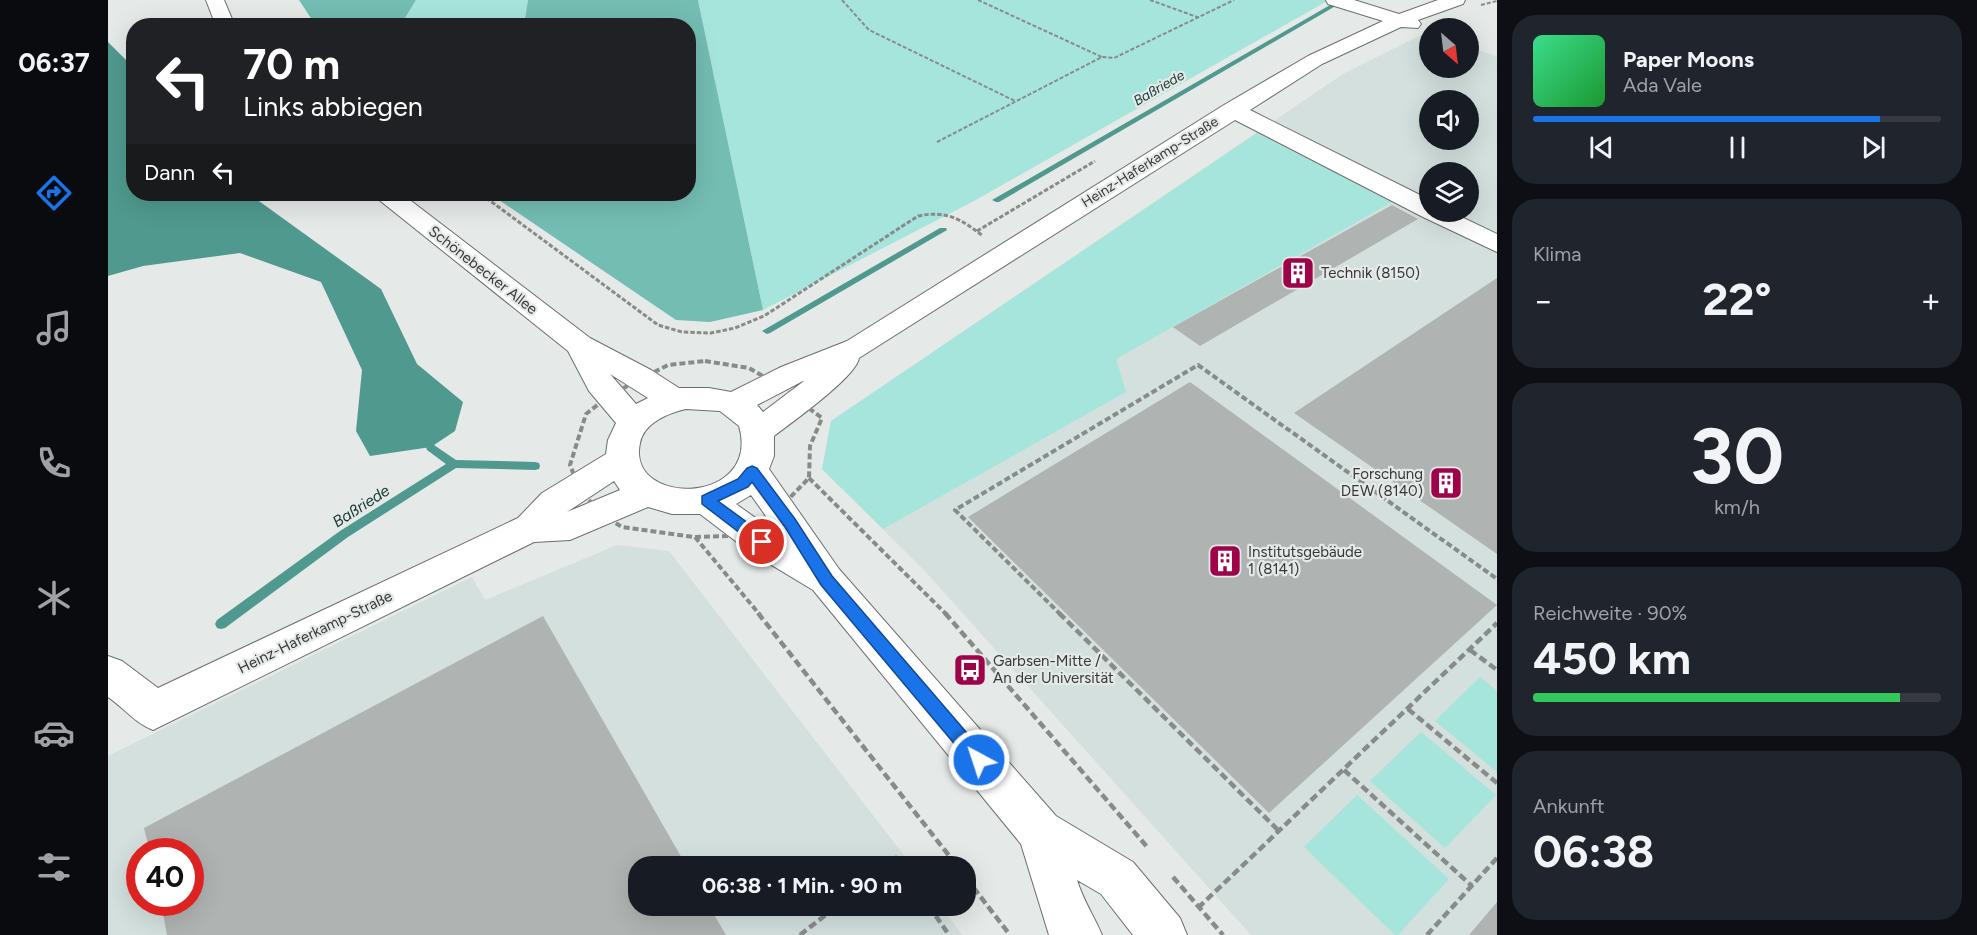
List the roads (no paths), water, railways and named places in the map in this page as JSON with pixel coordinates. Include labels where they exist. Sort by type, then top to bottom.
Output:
[{"type":"street","points":[[215,0],[223,18]]},
{"type":"street","points":[[1335,0],[1410,23]]},
{"type":"street","name":"Heinz-Haferkamp-Straße","points":[[734,404],[792,374],[857,348],[1232,110],[1316,60],[1410,23],[1456,0]]},
{"type":"street","points":[[1232,110],[1419,205]]},
{"type":"street","name":"Schönebecker Allee","points":[[396,201],[580,345],[640,377],[674,400]]},
{"type":"street","points":[[1453,222],[1497,244]]},
{"type":"street","name":"Schönebecker Allee","points":[[580,345],[600,383],[633,422]]},
{"type":"street","name":"Heinz-Haferkamp-Straße","points":[[759,431],[813,390],[857,348]]},
{"type":"street","points":[[714,399],[734,404],[759,431],[761,449],[752,471],[743,483],[706,500],[669,501],[648,493],[629,478],[621,460],[622,441],[633,422],[644,413],[674,400],[714,399]]},
{"type":"street","name":"Heinz-Haferkamp-Straße","points":[[123,684],[153,711],[530,528],[554,503],[621,460]]},
{"type":"street","points":[[752,471],[790,523],[826,580],[1040,832],[1117,878],[1177,925]]},
{"type":"street","name":"Heinz-Haferkamp-Straße","points":[[530,528],[570,526],[648,493]]},
{"type":"street","points":[[706,500],[762,542],[826,580]]},
{"type":"street","points":[[1040,832],[1066,919],[1078,935]]},
{"type":"waterway","name":"Baßriede","points":[[996,200],[1337,3]]},
{"type":"waterway","name":"Baßriede","points":[[767,331],[943,230]]},
{"type":"waterway","points":[[431,447],[454,464]]},
{"type":"waterway","name":"Baßriede","points":[[221,624],[344,534],[454,464]]},
{"type":"waterway","name":"Baßriede","points":[[454,464],[535,466]]},
{"type":"place","name":"Technik (8150)","points":[[1298,273]]},
{"type":"place","name":"Forschung DEW (8140)","points":[[1446,483]]},
{"type":"place","name":"Institutsgebäude 1 (8141)","points":[[1225,561]]},
{"type":"place","name":"Garbsen-Mitte / An der Universität","points":[[970,670]]}]
